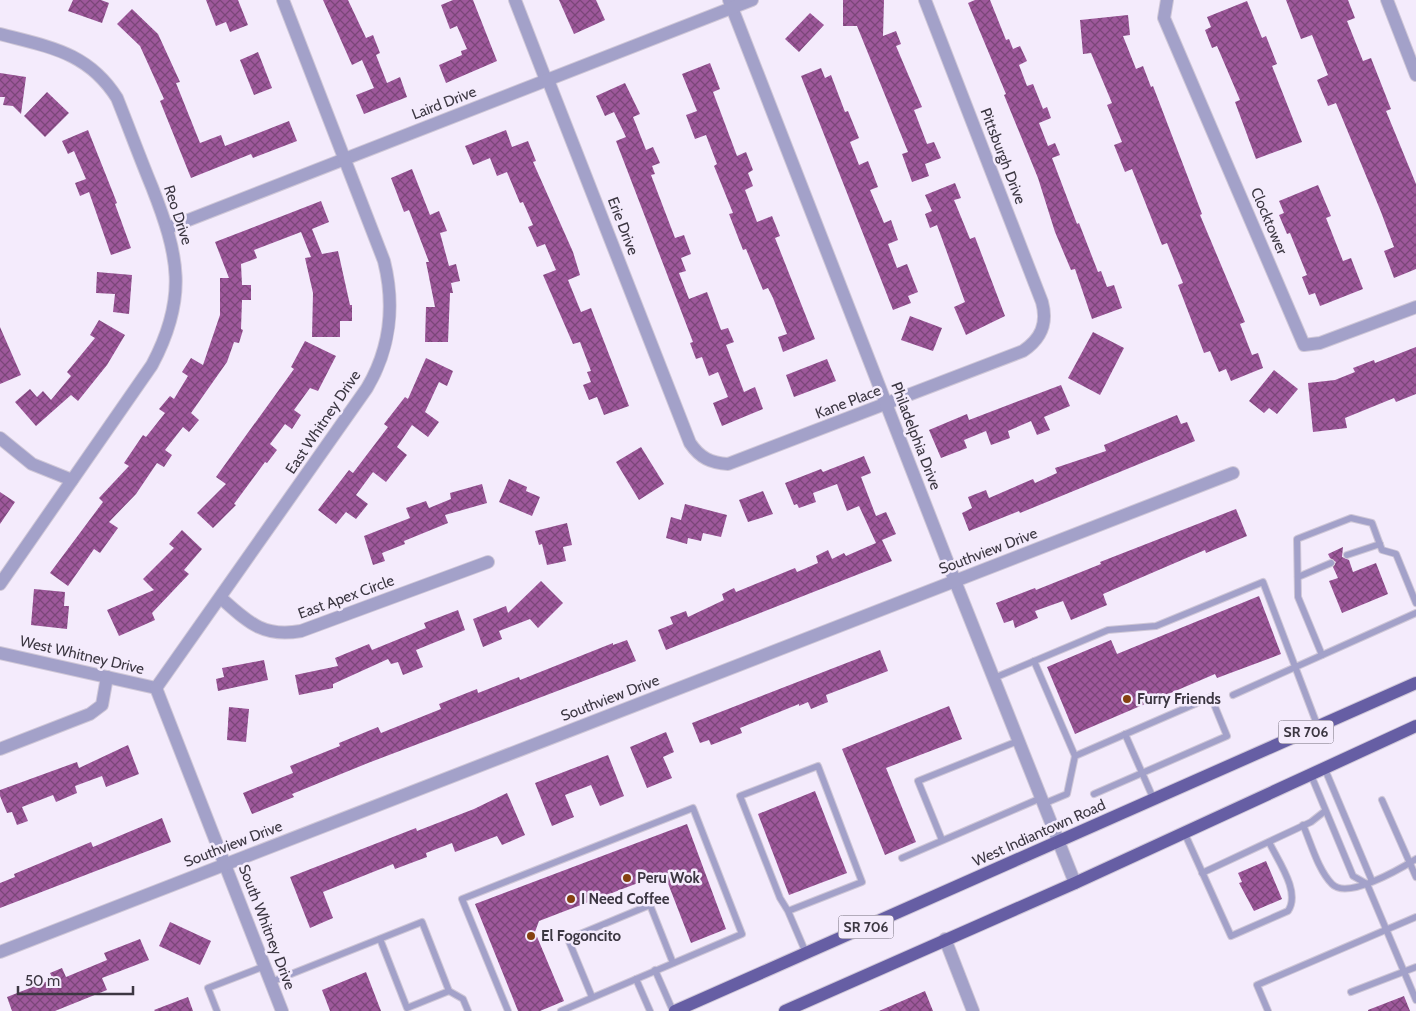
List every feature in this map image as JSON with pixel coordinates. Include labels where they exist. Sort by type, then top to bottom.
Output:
[{"type":"main road","name":"West Indiantown Road","points":[[674,1011],[1416,683]]},
{"type":"main road","name":"SR 706","points":[[786,1011],[1075,882],[1416,726]]},
{"type":"street","name":"East Whitney Drive","points":[[156,688],[222,598],[368,388],[384,350],[390,320],[387,272],[283,0]]},
{"type":"street","name":"Erie Drive","points":[[515,0],[690,443],[696,452],[706,460]]},
{"type":"street","name":"Laird Drive","points":[[168,228],[548,80],[730,4],[752,0]]},
{"type":"street","name":"Pittsburgh Drive","points":[[925,0],[1042,302],[1044,324]]},
{"type":"street","name":"Clocktower","points":[[1167,0],[1164,18],[1304,345],[1320,343],[1416,307]]},
{"type":"street","points":[[1387,0],[1416,75]]},
{"type":"street","name":"Philadelphia Drive","points":[[730,4],[955,581],[1075,882]]},
{"type":"street","name":"Reo Drive","points":[[0,34],[64,52],[86,63],[103,79],[117,98],[168,228],[175,261],[176,285],[174,309],[168,333],[152,365],[0,584]]},
{"type":"street","name":"Kane Place","points":[[706,460],[717,464],[739,462],[1023,351],[1036,340],[1044,324]]},
{"type":"street","points":[[0,438],[32,464],[72,480]]},
{"type":"street","name":"Southview Drive","points":[[0,952],[1232,473]]},
{"type":"street","name":"East Apex Circle","points":[[222,598],[246,621],[256,627],[272,632],[290,633],[310,628],[488,562]]},
{"type":"street","name":"West Whitney Drive","points":[[0,653],[156,688]]},
{"type":"street","points":[[0,749],[90,714],[102,705],[107,677]]},
{"type":"street","name":"South Whitney Drive","points":[[156,688],[282,1011]]},
{"type":"street","points":[[945,939],[973,1011]]},
{"type":"lane","points":[[1322,655],[1298,596],[1297,539],[1352,518],[1372,523],[1382,550],[1396,554],[1416,603]]},
{"type":"lane","points":[[1347,556],[1380,544]]},
{"type":"lane","points":[[1298,577],[1332,563]]},
{"type":"lane","points":[[994,678],[1108,630],[1156,626],[1263,582],[1318,727]]},
{"type":"lane","points":[[1233,695],[1416,613]]},
{"type":"lane","points":[[902,858],[942,840],[1042,801],[1067,794],[1074,756],[1034,661]]},
{"type":"lane","points":[[1074,756],[1211,697],[1227,736],[1094,794]]},
{"type":"lane","points":[[1125,734],[1154,800]]},
{"type":"lane","points":[[942,840],[918,781],[1018,741]]},
{"type":"lane","points":[[788,911],[862,882],[818,766],[740,796],[780,898],[788,911],[806,953]]},
{"type":"lane","points":[[1324,767],[1386,930],[1416,1000]]},
{"type":"lane","points":[[1311,775],[1353,876],[1369,883]]},
{"type":"lane","points":[[1382,800],[1416,877]]},
{"type":"lane","points":[[508,1011],[462,899],[693,808],[742,934],[561,1011]]},
{"type":"lane","points":[[1202,872],[1269,842],[1303,825],[1325,811]]},
{"type":"lane","points":[[1303,825],[1324,874],[1332,885],[1342,890],[1369,883],[1416,859]]},
{"type":"lane","points":[[1184,832],[1231,936],[1288,911],[1293,903],[1293,893],[1269,842]]},
{"type":"lane","points":[[592,997],[568,939],[650,906],[673,963]]},
{"type":"lane","points":[[1268,1011],[1257,985],[1416,917]]},
{"type":"lane","points":[[270,982],[422,922],[449,991],[463,999],[468,1011]]},
{"type":"lane","points":[[380,939],[407,1008],[449,991]]},
{"type":"lane","points":[[217,1011],[208,988],[265,966]]},
{"type":"lane","points":[[1351,992],[1416,967]]},
{"type":"lane","points":[[655,970],[674,1011]]},
{"type":"lane","points":[[636,979],[650,1011]]},
{"type":"building","points":[[73,0],[101,0],[109,3],[102,23],[68,11]]},
{"type":"building","points":[[206,0],[238,0],[248,25],[230,32],[226,22],[216,26]]},
{"type":"building","points":[[323,0],[348,0],[366,38],[373,35],[380,53],[376,55],[387,83],[400,77],[407,97],[364,114],[356,95],[374,88],[362,60],[352,65]]},
{"type":"building","points":[[453,0],[473,0],[497,61],[446,83],[439,65],[462,55],[461,51],[467,49],[457,26],[450,29],[441,5]]},
{"type":"building","points":[[559,0],[596,0],[605,20],[574,34]]},
{"type":"building","points":[[843,0],[884,0],[883,36],[896,31],[901,44],[896,46],[922,107],[914,110],[927,144],[934,142],[941,158],[925,164],[929,176],[912,182],[902,154],[908,152],[857,26],[843,26]]},
{"type":"building","points":[[975,0],[990,0],[1006,40],[1009,39],[1013,49],[1020,46],[1027,61],[1019,65],[1027,86],[1033,84],[1043,109],[1047,107],[1051,118],[1039,123],[1048,146],[1055,143],[1060,155],[1052,158],[1077,224],[1079,223],[1098,272],[1101,271],[1107,287],[1114,285],[1122,308],[1092,319],[1075,269],[1071,270],[1055,232],[1038,178],[968,3]]},
{"type":"building","points":[[1286,0],[1348,0],[1355,18],[1347,21],[1363,61],[1371,58],[1391,109],[1386,111],[1416,184],[1416,269],[1394,278],[1384,251],[1394,247],[1381,212],[1336,103],[1328,106],[1317,80],[1328,75],[1312,35],[1301,39]]},
{"type":"building","points":[[1247,1],[1262,38],[1266,36],[1277,64],[1272,66],[1302,142],[1256,159],[1235,102],[1240,100],[1217,46],[1212,48],[1205,30],[1211,27],[1207,17]]},
{"type":"building","points":[[132,9],[158,34],[180,82],[176,83],[200,143],[221,135],[225,146],[289,121],[297,141],[253,158],[251,154],[191,178],[160,101],[164,99],[140,46],[117,24]]},
{"type":"building","points":[[810,13],[824,25],[799,52],[785,39]]},
{"type":"building","points":[[1128,15],[1130,35],[1123,36],[1136,69],[1143,66],[1151,87],[1153,86],[1202,214],[1200,215],[1245,322],[1240,324],[1252,355],[1258,353],[1263,368],[1231,381],[1226,369],[1219,372],[1210,351],[1204,353],[1178,285],[1183,283],[1167,243],[1162,245],[1132,169],[1125,172],[1114,145],[1122,142],[1107,105],[1112,103],[1091,53],[1083,54],[1080,20]]},
{"type":"building","points":[[258,52],[272,88],[254,95],[240,60]]},
{"type":"building","points":[[710,63],[720,89],[713,92],[737,156],[746,152],[753,170],[748,173],[753,186],[745,190],[757,222],[772,216],[780,236],[775,238],[815,339],[783,352],[778,337],[787,334],[773,298],[768,288],[763,290],[746,249],[743,250],[729,214],[733,213],[714,166],[717,164],[706,135],[695,139],[686,115],[697,111],[682,74]]},
{"type":"building","points":[[821,68],[825,78],[831,75],[845,112],[848,111],[859,138],[850,142],[859,165],[868,161],[878,187],[870,190],[884,223],[891,220],[898,240],[888,244],[897,268],[907,264],[918,292],[908,296],[911,303],[893,310],[801,76]]},
{"type":"building","points":[[0,73],[26,77],[21,114],[13,106],[3,105],[5,97],[0,97]]},
{"type":"building","points":[[625,83],[640,114],[633,117],[646,150],[653,147],[660,163],[652,166],[655,174],[651,175],[675,238],[684,235],[691,254],[681,258],[686,271],[679,273],[689,299],[707,292],[721,330],[728,328],[734,342],[726,345],[744,392],[755,387],[763,409],[722,426],[713,403],[728,397],[718,372],[709,376],[702,357],[696,359],[690,343],[693,342],[616,141],[626,137],[614,112],[605,116],[596,96]]},
{"type":"building","points":[[47,92],[69,113],[45,137],[24,116]]},
{"type":"building","points":[[88,130],[117,203],[115,204],[131,248],[111,255],[89,192],[80,196],[75,183],[86,179],[74,151],[68,154],[62,141]]},
{"type":"building","points":[[506,130],[512,147],[528,141],[536,161],[533,162],[573,252],[580,275],[568,280],[581,312],[591,308],[629,406],[604,415],[597,397],[589,400],[583,385],[591,382],[587,372],[591,371],[580,342],[573,344],[543,275],[556,270],[545,244],[537,247],[528,227],[533,225],[523,202],[520,203],[507,172],[497,176],[490,158],[473,165],[465,146]]},
{"type":"building","points":[[412,169],[430,215],[439,211],[447,231],[440,233],[449,266],[456,264],[460,281],[451,283],[453,293],[450,293],[448,342],[425,342],[426,307],[435,307],[426,262],[429,262],[409,210],[404,212],[391,178]]},
{"type":"building","points":[[955,183],[961,198],[954,200],[970,239],[975,237],[1005,316],[966,335],[954,307],[965,302],[937,225],[930,228],[925,214],[932,211],[925,195]]},
{"type":"building","points":[[1318,185],[1331,216],[1326,218],[1343,261],[1351,258],[1363,289],[1320,306],[1315,293],[1309,295],[1302,277],[1307,275],[1290,233],[1287,234],[1279,215],[1284,213],[1279,201]]},
{"type":"building","points":[[321,201],[329,222],[312,229],[322,254],[338,251],[350,305],[352,305],[352,321],[340,321],[340,337],[312,337],[313,293],[305,258],[311,257],[301,232],[254,250],[257,258],[241,264],[242,285],[251,285],[251,300],[242,300],[241,329],[243,330],[239,343],[234,342],[227,362],[191,413],[199,420],[189,432],[183,427],[165,450],[172,455],[164,467],[157,463],[136,494],[109,522],[118,528],[100,553],[94,549],[68,586],[50,573],[103,502],[99,498],[129,466],[124,463],[143,435],[146,437],[165,413],[159,409],[170,396],[174,399],[188,376],[182,372],[191,358],[203,365],[220,315],[220,278],[229,278],[215,242]]},
{"type":"building","points":[[97,272],[132,275],[129,314],[113,312],[115,294],[96,293]]},
{"type":"building","points":[[910,316],[942,328],[933,351],[901,340]]},
{"type":"building","points":[[99,320],[125,335],[107,365],[78,401],[71,395],[36,426],[15,402],[30,389],[37,397],[43,391],[51,400],[71,376],[67,372],[95,338],[90,335]]},
{"type":"building","points":[[0,327],[21,375],[0,384]]},
{"type":"building","points":[[1093,332],[1124,348],[1100,395],[1068,378]]},
{"type":"building","points":[[305,341],[336,356],[318,391],[310,388],[294,410],[301,415],[292,429],[285,424],[270,444],[277,450],[267,463],[265,462],[234,504],[236,505],[213,528],[197,513],[226,484],[216,477],[294,369],[291,367]]},
{"type":"building","points":[[1416,347],[1416,394],[1396,402],[1394,398],[1345,418],[1347,428],[1313,432],[1308,383],[1335,380],[1355,372],[1353,368],[1374,360],[1375,363]]},
{"type":"building","points":[[426,358],[453,371],[447,386],[439,382],[425,412],[439,422],[428,437],[412,425],[397,447],[407,455],[386,482],[373,472],[356,495],[368,504],[356,519],[346,512],[336,524],[318,510],[349,470],[353,473],[388,427],[384,424],[405,397],[408,399]]},
{"type":"building","points":[[827,359],[836,381],[794,397],[786,375]]},
{"type":"building","points":[[1274,370],[1298,389],[1277,414],[1269,408],[1264,413],[1249,401]]},
{"type":"building","points":[[1061,385],[1070,406],[1044,417],[1050,430],[1037,435],[1031,421],[1008,431],[1010,438],[991,445],[986,431],[964,440],[967,448],[941,458],[929,430],[967,414],[969,420]]},
{"type":"building","points":[[1177,415],[1181,424],[1187,422],[1195,441],[1020,513],[1019,511],[969,531],[962,513],[972,508],[968,497],[986,490],[989,498],[1033,479],[1035,483],[1057,473],[1055,468],[1106,451],[1104,445]]},
{"type":"building","points":[[641,447],[664,484],[639,500],[616,462]]},
{"type":"building","points":[[864,456],[871,473],[861,477],[876,516],[886,512],[896,534],[882,540],[892,561],[666,650],[658,630],[673,624],[670,617],[686,611],[688,617],[724,600],[722,594],[734,588],[736,592],[795,568],[797,572],[818,563],[816,556],[828,550],[832,559],[844,553],[846,556],[876,543],[859,506],[847,511],[837,484],[813,493],[816,502],[799,508],[797,504],[794,505],[785,483],[821,469],[823,472]]},
{"type":"building","points":[[509,479],[527,487],[526,491],[540,497],[532,516],[499,502]]},
{"type":"building","points":[[482,484],[487,503],[445,515],[448,523],[404,541],[405,544],[382,553],[385,561],[373,565],[364,536],[410,518],[406,508],[426,501],[429,508],[451,499],[450,493]]},
{"type":"building","points":[[763,491],[773,514],[748,522],[739,500]]},
{"type":"building","points":[[0,492],[15,502],[0,524]]},
{"type":"building","points":[[685,504],[727,515],[721,537],[703,533],[701,541],[688,538],[687,544],[666,538],[671,517],[681,520]]},
{"type":"building","points":[[1236,509],[1247,536],[1206,553],[1205,550],[1103,594],[1107,605],[1071,620],[1063,601],[1035,611],[1038,618],[1015,628],[1013,620],[1004,623],[996,603],[1035,588],[1036,590],[1101,564],[1100,562]]},
{"type":"building","points":[[567,523],[572,545],[563,547],[566,561],[547,565],[542,544],[539,545],[535,531]]},
{"type":"building","points":[[182,530],[202,549],[184,570],[189,574],[152,613],[155,620],[119,636],[107,610],[154,590],[143,579],[174,548],[169,544]]},
{"type":"building","points":[[1343,547],[1342,557],[1349,560],[1353,572],[1376,563],[1388,594],[1342,613],[1329,581],[1338,578],[1333,567],[1336,562],[1328,554]]},
{"type":"building","points":[[541,581],[563,603],[538,628],[530,619],[499,631],[502,639],[483,647],[473,619],[506,606],[508,613]]},
{"type":"building","points":[[34,589],[65,592],[64,606],[69,606],[67,629],[31,625]]},
{"type":"building","points":[[1259,596],[1281,654],[1217,678],[1215,674],[1075,734],[1047,667],[1111,640],[1117,654]]},
{"type":"building","points":[[458,610],[465,630],[416,650],[423,667],[403,675],[398,662],[391,664],[388,659],[333,684],[333,688],[299,695],[295,675],[338,666],[335,658],[369,644],[372,650],[426,628],[424,623]]},
{"type":"building","points":[[627,640],[636,661],[368,763],[292,794],[294,797],[252,814],[243,793],[293,773],[290,766],[340,746],[339,743],[378,727],[381,733],[441,709],[439,704],[477,689],[478,693],[519,677],[520,680],[613,643],[613,645]]},
{"type":"building","points":[[880,650],[888,671],[826,695],[828,702],[811,709],[808,702],[799,706],[799,704],[740,728],[742,733],[711,745],[709,740],[700,743],[692,723]]},
{"type":"building","points":[[264,660],[268,680],[218,691],[216,679],[224,677],[222,668]]},
{"type":"building","points":[[949,706],[962,739],[886,768],[916,842],[885,855],[842,749]]},
{"type":"building","points":[[229,707],[249,709],[246,742],[227,740]]},
{"type":"building","points":[[666,732],[674,752],[663,757],[672,778],[647,788],[630,747]]},
{"type":"building","points":[[128,745],[139,774],[106,787],[102,776],[75,786],[77,793],[56,802],[53,795],[22,807],[28,821],[17,825],[12,812],[7,813],[0,796],[0,790],[77,762],[79,768]]},
{"type":"building","points":[[608,755],[624,796],[600,806],[591,785],[565,795],[574,817],[552,826],[535,783]]},
{"type":"building","points":[[815,791],[847,873],[789,895],[758,814]]},
{"type":"building","points":[[507,793],[525,835],[502,845],[497,836],[455,852],[452,843],[426,853],[427,857],[395,869],[393,864],[323,892],[333,918],[310,928],[290,877],[416,828],[417,831],[474,809]]},
{"type":"building","points":[[162,818],[171,842],[0,908],[0,883],[15,877],[14,874],[91,842],[93,847]]},
{"type":"building","points":[[687,824],[726,929],[691,943],[664,873],[539,921],[535,932],[564,1001],[540,1011],[518,1011],[475,904]]},
{"type":"building","points":[[1266,861],[1282,899],[1254,911],[1239,883],[1242,882],[1238,873]]},
{"type":"building","points":[[170,922],[211,941],[200,965],[159,946]]},
{"type":"building","points":[[140,939],[149,960],[102,978],[107,990],[55,1011],[12,1011],[7,997],[53,979],[50,973],[62,968],[66,977],[107,960],[104,953]]},
{"type":"building","points":[[366,972],[381,1011],[330,1011],[322,990]]},
{"type":"building","points":[[925,991],[933,1011],[879,1011]]},
{"type":"building","points":[[1404,996],[1410,1011],[1368,1011],[1368,1010]]},
{"type":"building","points":[[188,997],[193,1011],[154,1010]]},
{"type":"place","name":"Furry Friends","points":[[1127,699]]},
{"type":"place","name":"Peru Wok","points":[[627,878]]},
{"type":"place","name":"I Need Coffee","points":[[571,899]]},
{"type":"place","name":"El Fogoncito","points":[[531,936]]}]
